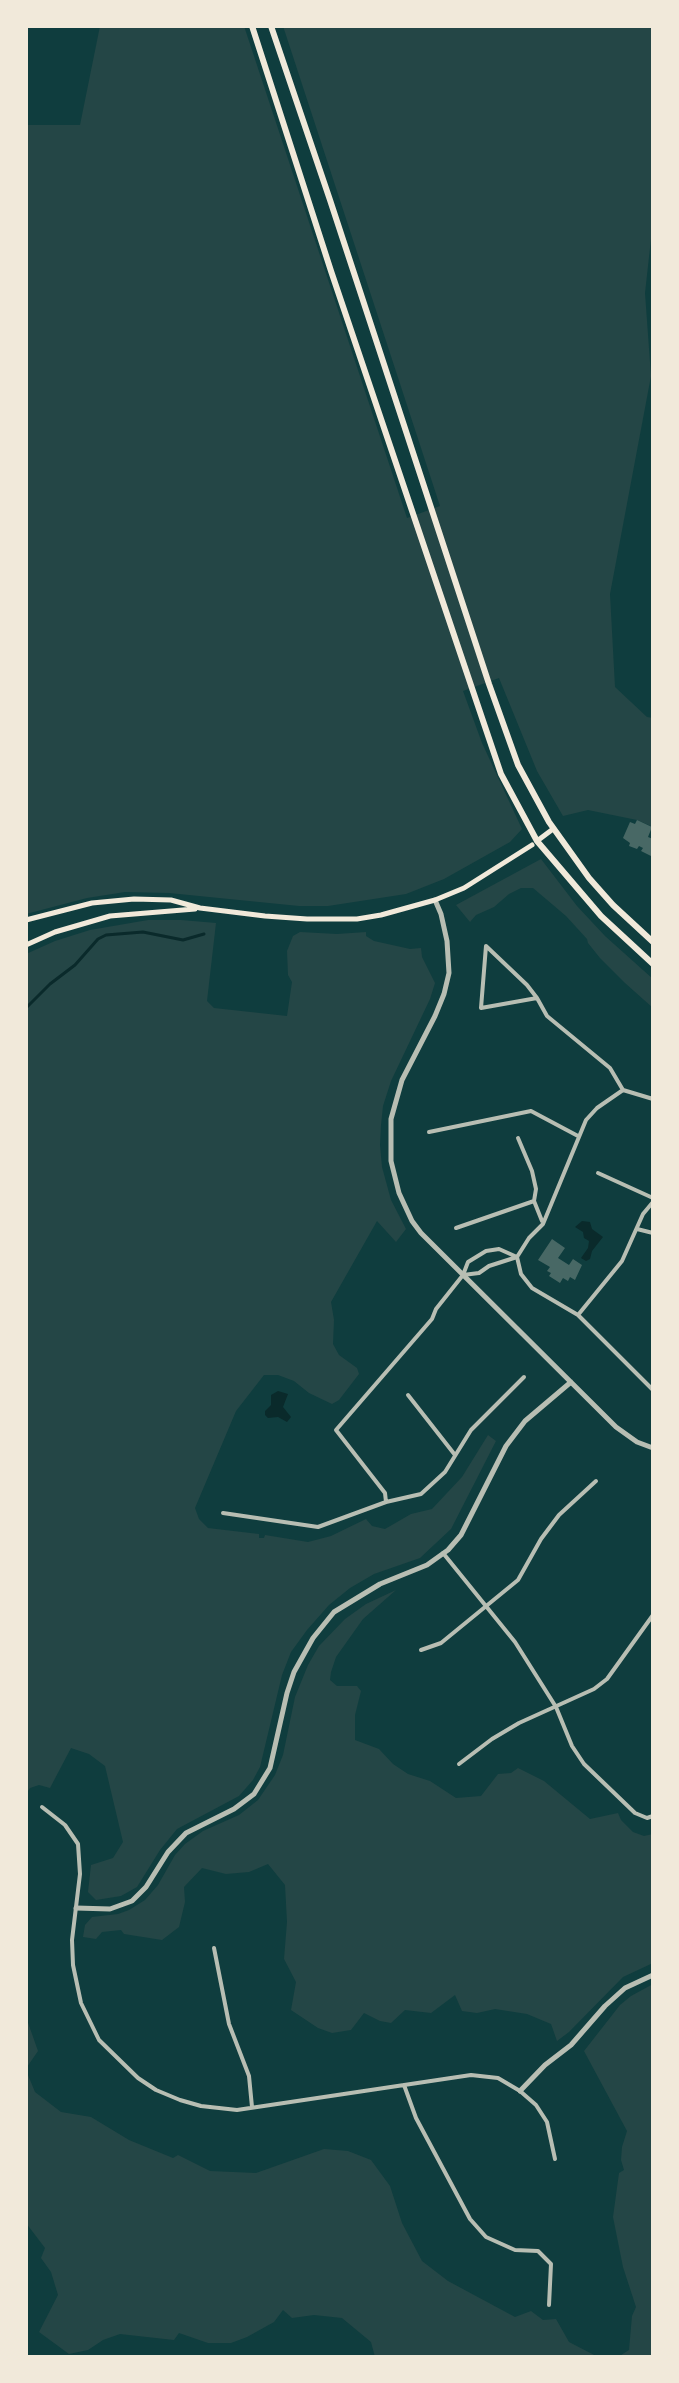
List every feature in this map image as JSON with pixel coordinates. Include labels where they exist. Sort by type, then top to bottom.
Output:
[{"type":"main road","points":[[252,26],[331,271],[501,774],[535,843],[601,916],[653,964]]},
{"type":"main road","points":[[271,26],[518,765],[553,829],[589,878],[653,942]]},
{"type":"main road","points":[[26,920],[92,903],[134,899],[171,900],[200,908],[265,916],[335,920],[381,915],[435,900],[464,888],[553,829]]},
{"type":"main road","points":[[26,945],[55,932],[110,916],[200,908]]},
{"type":"street","points":[[435,900],[447,941],[449,973],[435,1016],[402,1080],[391,1119],[391,1161],[399,1193],[421,1233],[616,1427],[637,1442],[653,1448]]},
{"type":"street","points":[[537,998],[481,1008],[486,946],[527,985],[537,998],[547,1016],[610,1068],[623,1090],[653,1099]]},
{"type":"street","points":[[463,1275],[479,1273],[489,1266],[517,1257],[543,1224],[586,1120],[623,1090]]},
{"type":"street","points":[[429,1132],[531,1111],[578,1136]]},
{"type":"street","points":[[518,1138],[532,1171],[536,1189],[534,1201],[543,1224]]},
{"type":"street","points":[[578,1315],[622,1261],[643,1214],[653,1200],[598,1173]]},
{"type":"street","points":[[456,1228],[534,1201]]},
{"type":"street","points":[[637,1229],[653,1233]]},
{"type":"street","points":[[386,1502],[385,1493],[336,1430],[432,1319],[436,1309],[463,1275],[468,1262],[486,1251],[499,1249],[517,1257]]},
{"type":"street","points":[[517,1257],[521,1274],[532,1288],[578,1315],[653,1390]]},
{"type":"street","points":[[223,1513],[318,1527],[386,1502],[421,1494],[445,1472],[471,1430],[524,1377]]},
{"type":"street","points":[[76,1908],[110,1909],[132,1901],[186,1833],[234,1809],[254,1794],[270,1768],[287,1693],[294,1672],[313,1638],[334,1612],[380,1584],[427,1565],[443,1553],[461,1535],[506,1446],[525,1421],[571,1382]]},
{"type":"street","points":[[408,1395],[455,1455]]},
{"type":"street","points":[[421,1650],[441,1643],[518,1580],[541,1539],[559,1515],[596,1481]]},
{"type":"street","points":[[443,1553],[515,1642],[556,1707],[572,1746],[584,1764],[635,1813],[647,1818],[653,1816]]},
{"type":"street","points":[[459,1764],[519,1723],[594,1689],[607,1679],[653,1615]]},
{"type":"street","points":[[42,1807],[65,1825],[78,1844],[80,1874],[72,1940],[73,1965],[81,2003],[99,2040],[138,2078],[156,2090],[201,2106],[237,2110],[471,2075],[498,2078],[536,2105],[547,2122],[555,2159]]},
{"type":"street","points":[[214,1948],[229,2024],[249,2076],[252,2107]]},
{"type":"street","points":[[520,2091],[545,2065],[571,2045],[625,1988],[653,1975]]},
{"type":"street","points":[[404,2085],[416,2118],[470,2219],[486,2237],[515,2250],[538,2251],[551,2264],[549,2305]]},
{"type":"shaded area","points":[[100,26],[244,26],[407,518],[440,506],[283,26],[653,26],[653,221],[645,293],[651,376],[610,594],[615,687],[647,717],[653,718],[653,827],[637,820],[588,810],[563,816],[537,771],[499,678],[463,691],[482,743],[522,829],[510,842],[444,879],[406,894],[328,906],[125,892],[26,914],[26,125],[80,125]]},
{"type":"shaded area","points":[[541,859],[605,936],[653,979],[653,1008],[600,958],[566,916],[533,888],[521,888],[509,894],[470,922],[456,905]]},
{"type":"shaded area","points":[[148,920],[216,923],[207,1001],[214,1008],[287,1016],[292,982],[288,975],[287,951],[293,936],[300,932],[366,932],[366,936],[374,941],[410,949],[421,948],[422,957],[435,983],[383,1106],[382,1167],[391,1200],[406,1229],[396,1242],[377,1221],[331,1302],[333,1344],[339,1355],[357,1368],[359,1374],[339,1400],[332,1404],[309,1393],[294,1381],[278,1375],[264,1375],[236,1411],[195,1508],[199,1519],[208,1528],[259,1534],[259,1538],[265,1535],[308,1542],[331,1536],[366,1519],[372,1526],[385,1529],[411,1514],[432,1509],[462,1477],[488,1435],[496,1441],[451,1529],[420,1558],[374,1574],[350,1588],[329,1605],[291,1652],[282,1675],[260,1767],[253,1780],[239,1796],[177,1829],[137,1887],[121,1896],[96,1900],[88,1892],[91,1865],[113,1858],[123,1842],[105,1766],[89,1754],[71,1748],[50,1788],[39,1785],[30,1788],[26,1794],[26,954],[90,930]]},
{"type":"shaded area","points":[[582,1221],[590,1222],[592,1229],[603,1237],[586,1261],[581,1258],[589,1241],[575,1227]]},
{"type":"shaded area","points":[[278,1391],[288,1394],[283,1407],[291,1417],[287,1422],[265,1415],[271,1405],[271,1395]]},
{"type":"shaded area","points":[[396,1590],[363,1619],[336,1657],[331,1672],[330,1680],[337,1686],[357,1686],[361,1691],[355,1715],[355,1740],[379,1749],[408,1774],[430,1781],[456,1798],[481,1796],[498,1774],[511,1773],[518,1768],[544,1781],[590,1819],[618,1813],[633,1832],[644,1836],[653,1834],[653,1963],[623,1977],[557,2041],[551,2024],[527,2014],[495,2009],[477,2013],[462,2011],[455,1995],[431,2013],[405,2010],[391,2023],[364,2013],[351,2030],[332,2033],[318,2028],[291,2010],[296,1982],[284,1959],[287,1922],[285,1885],[268,1864],[249,1872],[226,1874],[202,1868],[184,1887],[185,1902],[179,1927],[162,1940],[124,1934],[121,1930],[102,1932],[96,1939],[83,1937],[85,1925],[92,1917],[118,1914],[145,1900],[185,1844],[203,1831],[239,1815],[258,1800],[275,1775],[283,1755],[295,1697],[319,1646],[345,1619],[366,1604]]},
{"type":"shaded area","points":[[653,1984],[653,2357],[618,2357],[629,2350],[632,2316],[636,2307],[623,2267],[613,2217],[619,2173],[624,2170],[622,2147],[627,2131],[584,2051],[620,2005]]},
{"type":"shaded area","points":[[26,2017],[38,2051],[27,2067],[28,2075],[35,2092],[61,2112],[91,2117],[129,2140],[173,2158],[178,2155],[210,2171],[256,2173],[324,2149],[348,2151],[371,2160],[390,2186],[402,2223],[422,2261],[448,2281],[515,2317],[531,2311],[543,2320],[556,2319],[569,2342],[598,2357],[375,2357],[371,2342],[342,2318],[314,2315],[292,2318],[283,2310],[274,2322],[231,2343],[208,2343],[179,2333],[174,2340],[120,2334],[88,2350],[69,2354],[39,2332],[58,2295],[51,2272],[41,2258],[45,2248],[26,2223]]},
{"type":"building","points":[[637,820],[652,827],[648,837],[653,839],[651,856],[641,851],[643,848],[639,846],[637,849],[629,846],[630,843],[623,838],[630,822],[635,824]]},
{"type":"building","points":[[552,1239],[565,1248],[558,1258],[569,1265],[573,1259],[582,1265],[575,1280],[563,1278],[560,1283],[549,1276],[551,1273],[547,1271],[550,1267],[538,1260]]},
{"type":"waterway","points":[[26,1008],[75,965],[98,939],[106,935],[143,932],[183,940],[204,934]]}]
